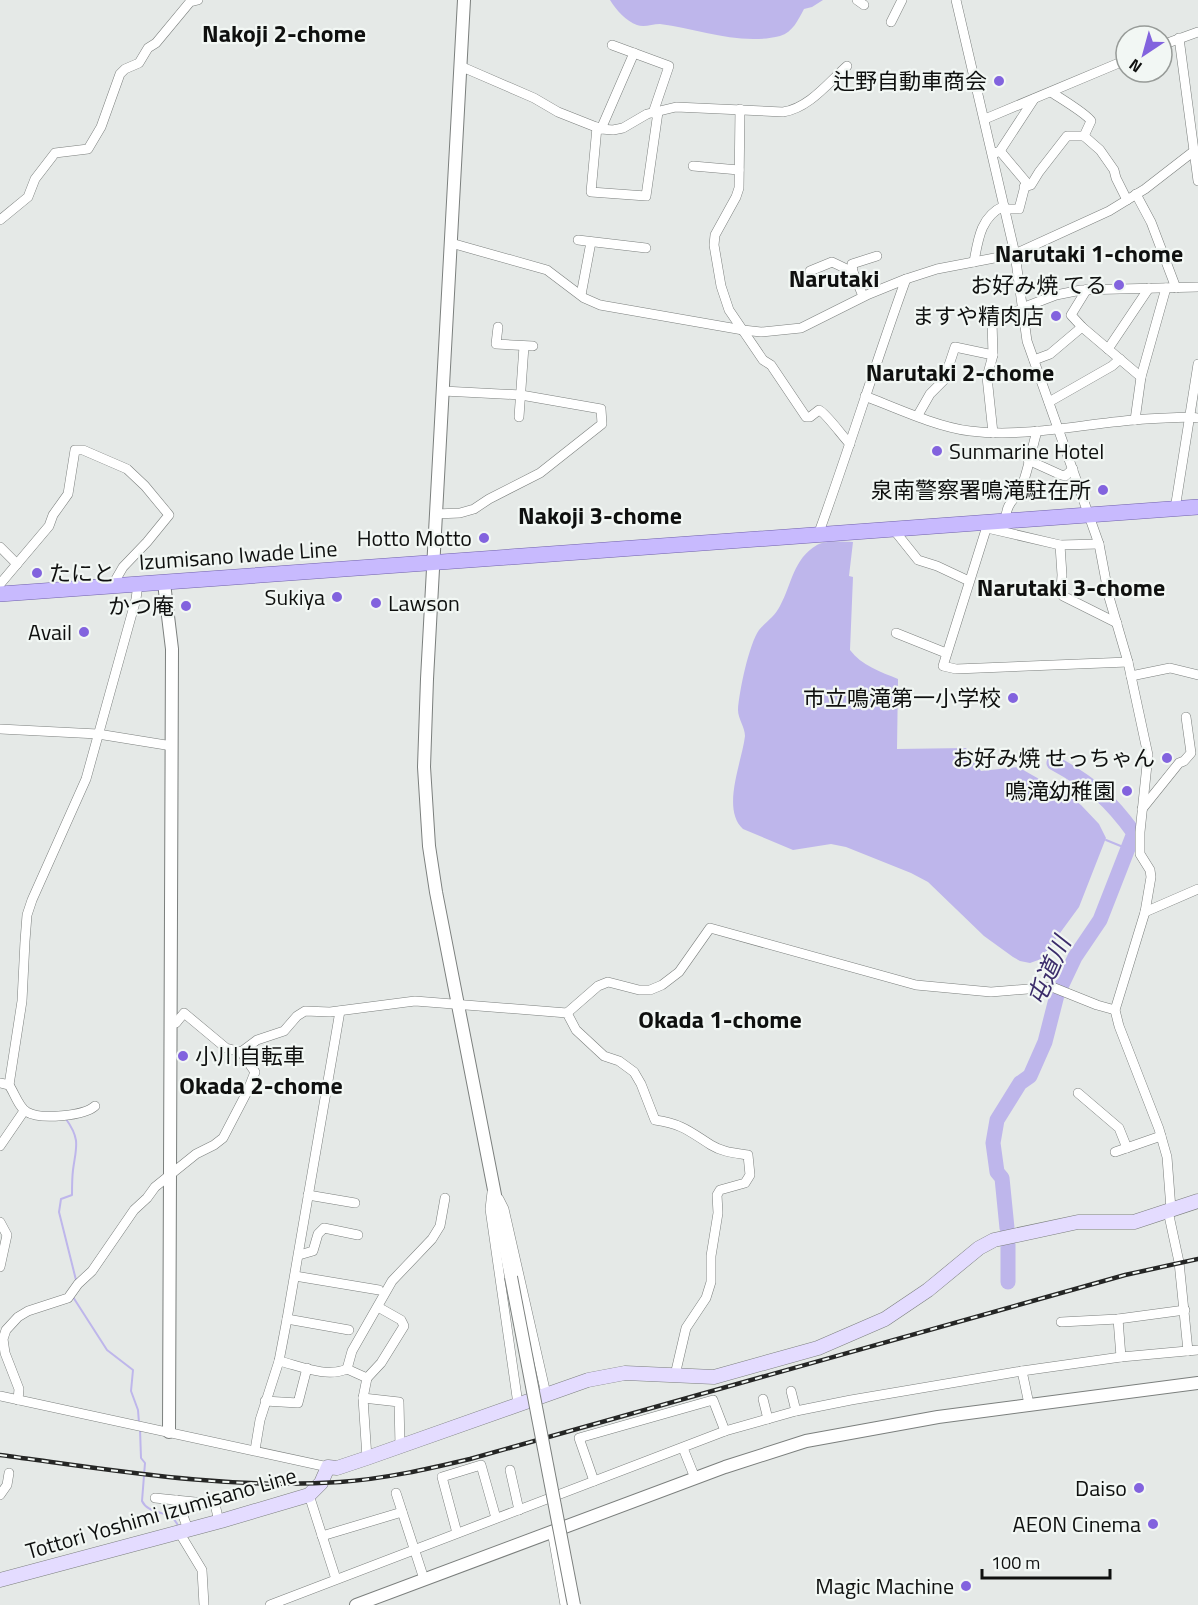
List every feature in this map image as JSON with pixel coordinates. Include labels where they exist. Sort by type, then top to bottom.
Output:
[{"type":"main road","name":"Izumisano Iwade Line","points":[[0,594],[818,535],[988,525],[1198,507]]},
{"type":"main road","name":"Tottori Yoshimi Izumisano Line","points":[[0,1580],[219,1522],[309,1495],[321,1483],[328,1467],[337,1468],[367,1458],[546,1394],[625,1373],[714,1377],[819,1348],[885,1319],[928,1290],[979,1248],[994,1240],[1078,1222],[1134,1222],[1198,1201]]},
{"type":"street","points":[[0,220],[28,197],[35,179],[56,153],[88,149],[101,127],[120,74],[125,69],[139,63],[148,48],[156,43],[190,2],[198,0]]},
{"type":"street","points":[[464,0],[427,679],[424,766],[426,807],[436,892],[574,1605]]},
{"type":"street","points":[[270,1605],[725,1431],[796,1411],[1022,1371],[1193,1350],[1169,1210],[1167,1157],[1115,1010],[1145,912],[1151,877],[1150,870],[1140,854],[1148,755],[1128,662],[1109,597],[1099,544],[1028,341],[996,153],[962,33],[956,0]]},
{"type":"street","points":[[891,22],[898,2]]},
{"type":"street","points":[[1174,40],[1198,32]]},
{"type":"street","points":[[1179,38],[1198,181]]},
{"type":"street","points":[[612,45],[634,53],[669,66],[655,112],[646,196],[591,192],[599,128],[634,53]]},
{"type":"street","points":[[985,120],[1114,65]]},
{"type":"street","points":[[460,66],[534,98],[558,112],[599,128],[613,130],[623,128],[637,118],[676,107],[740,108],[783,112],[793,110],[805,104],[847,66]]},
{"type":"street","points":[[1051,92],[1074,109],[1088,115],[1091,121],[1084,136]]},
{"type":"street","points":[[996,153],[1035,99]]},
{"type":"street","points":[[740,108],[739,188],[715,235],[714,245],[721,286],[729,310],[763,360],[771,365],[806,417],[810,417],[819,410],[824,412],[831,424],[850,444]]},
{"type":"street","points":[[1024,187],[1031,185],[1068,136],[1084,136],[1100,150],[1114,170],[1126,200]]},
{"type":"street","points":[[974,262],[978,237],[988,217],[994,211],[1005,208],[1019,209],[1026,182],[1024,177],[996,153]]},
{"type":"street","points":[[450,243],[547,270],[580,295],[600,304],[743,330],[761,332],[801,328],[863,297],[906,279],[937,269],[1015,254],[1109,211],[1196,156]]},
{"type":"street","points":[[693,166],[739,170]]},
{"type":"street","points":[[1134,420],[1141,377],[1171,288],[1151,222],[1136,194]]},
{"type":"street","points":[[578,240],[646,248]]},
{"type":"street","points":[[580,295],[591,242]]},
{"type":"street","points":[[863,297],[852,264],[877,256]]},
{"type":"street","points":[[810,271],[832,262],[853,272]]},
{"type":"street","points":[[818,535],[906,279]]},
{"type":"street","points":[[993,433],[987,377],[993,355],[992,321],[998,316],[1056,295],[1087,289],[1198,287]]},
{"type":"street","points":[[1108,349],[1149,288]]},
{"type":"street","points":[[1087,289],[1071,315],[1141,377]]},
{"type":"street","points":[[498,327],[496,344],[529,346],[519,417]]},
{"type":"street","points":[[1034,360],[1050,354],[1082,327]]},
{"type":"street","points":[[918,415],[930,394],[944,380],[955,347],[993,355]]},
{"type":"street","points":[[1049,402],[1112,366],[1120,359]]},
{"type":"street","points":[[1175,509],[1194,418],[1198,364]]},
{"type":"street","points":[[436,513],[460,513],[474,509],[540,473],[602,424],[601,409],[521,395],[443,391]]},
{"type":"street","points":[[865,396],[952,428],[993,433],[1058,429],[1134,420],[1194,418]]},
{"type":"street","points":[[1005,522],[1006,508],[1021,488],[1037,430]]},
{"type":"street","points":[[0,584],[49,526],[53,515],[66,499],[75,450],[83,450],[127,469],[145,486],[169,515],[123,567],[112,586]]},
{"type":"street","points":[[1028,460],[1065,476],[1073,469]]},
{"type":"street","points":[[1099,544],[1060,545],[988,525],[943,666],[956,669],[1128,662]]},
{"type":"street","points":[[894,530],[918,560],[969,581]]},
{"type":"street","points":[[1060,545],[1063,596],[1117,622]]},
{"type":"street","points":[[0,547],[17,564]]},
{"type":"street","points":[[164,583],[172,649],[169,1432]]},
{"type":"street","points":[[95,1106],[91,1110],[71,1115],[42,1115],[24,1111],[5,1084],[22,1000],[27,915],[86,779],[136,599],[138,584]]},
{"type":"street","points":[[896,633],[946,653]]},
{"type":"street","points":[[1131,676],[1170,668],[1198,675]]},
{"type":"street","points":[[1142,809],[1179,763],[1191,753],[1186,717]]},
{"type":"street","points":[[0,729],[98,734],[172,746]]},
{"type":"street","points":[[1145,912],[1198,890]]},
{"type":"street","points":[[241,1052],[256,1040],[284,1031],[304,1011],[340,1011],[415,1002],[457,1003],[567,1013],[598,986],[608,982],[639,990],[650,990],[662,985],[679,972],[710,928],[916,986],[991,992],[1052,987],[1115,1010]]},
{"type":"street","points":[[255,1450],[265,1401],[279,1361],[296,1275],[298,1250],[340,1011]]},
{"type":"street","points":[[18,1400],[19,1389],[1,1337],[6,1330],[18,1317],[28,1311],[68,1298],[78,1284],[92,1271],[134,1210],[155,1187],[196,1154],[214,1146],[223,1138],[255,1072],[241,1052],[226,1048],[184,1013],[176,1023],[171,1023]]},
{"type":"street","points":[[567,1013],[576,1030],[604,1056],[619,1061],[634,1072],[655,1120],[671,1122],[694,1132],[712,1146],[748,1155],[750,1175],[745,1183],[720,1190],[717,1195],[718,1213],[711,1256],[711,1282],[706,1298],[686,1328],[675,1375]]},
{"type":"street","points":[[1078,1093],[1119,1128],[1127,1148]]},
{"type":"street","points":[[0,1146],[24,1111]]},
{"type":"street","points":[[1115,1152],[1161,1136]]},
{"type":"street","points":[[493,1186],[504,1209],[546,1394]]},
{"type":"street","points":[[493,1186],[490,1209],[518,1404]]},
{"type":"street","points":[[308,1195],[355,1203]]},
{"type":"street","points":[[348,1369],[352,1351],[392,1281],[432,1239],[440,1226],[445,1198]]},
{"type":"street","points":[[0,1222],[7,1235],[0,1267]]},
{"type":"street","points":[[299,1255],[313,1251],[318,1234],[324,1228],[358,1235]]},
{"type":"street","points":[[296,1275],[379,1290]]},
{"type":"street","points":[[367,1458],[363,1398],[367,1378],[381,1363],[404,1326],[401,1320],[378,1307]]},
{"type":"street","points":[[1061,1322],[1118,1319],[1185,1310]]},
{"type":"street","points":[[287,1319],[349,1330]]},
{"type":"street","points":[[1118,1319],[1122,1357]]},
{"type":"street","points":[[279,1361],[328,1373],[348,1369],[367,1378]]},
{"type":"street","points":[[265,1401],[298,1403],[307,1368]]},
{"type":"street","points":[[1022,1371],[1029,1404]]},
{"type":"street","points":[[356,1605],[695,1478],[806,1441],[938,1417],[1198,1383]]},
{"type":"street","points":[[792,1391],[796,1411]]},
{"type":"street","points":[[0,1396],[328,1467]]},
{"type":"street","points":[[363,1398],[399,1402],[400,1446]]},
{"type":"street","points":[[763,1399],[768,1419]]},
{"type":"street","points":[[594,1481],[579,1438],[713,1400],[725,1431]]},
{"type":"street","points":[[683,1448],[695,1478]]},
{"type":"street","points":[[457,1533],[442,1477],[481,1466],[496,1518]]},
{"type":"street","points":[[510,1470],[519,1510]]},
{"type":"street","points":[[0,1495],[7,1485],[9,1473]]},
{"type":"street","points":[[396,1492],[424,1579]]},
{"type":"street","points":[[309,1495],[336,1579]]},
{"type":"street","points":[[155,1498],[215,1504],[219,1522]]},
{"type":"street","points":[[177,1500],[184,1531],[202,1570],[204,1605]]},
{"type":"street","points":[[322,1536],[402,1512]]},
{"type":"street","points":[[552,1531],[565,1605]]},
{"type":"shaded area","points":[[610,0],[823,0],[804,9],[795,25],[785,34],[765,39],[750,39],[720,36],[660,24],[640,26],[625,18]]},
{"type":"shaded area","points":[[825,542],[853,542],[849,576],[853,577],[850,650],[866,664],[898,679],[897,749],[966,748],[981,771],[1018,767],[1081,805],[1099,824],[1106,838],[1079,907],[1041,959],[1030,963],[1013,957],[984,936],[928,882],[911,873],[846,847],[831,844],[793,850],[743,829],[737,820],[733,798],[745,736],[738,713],[739,702],[745,668],[755,637],[778,610],[794,572],[809,551]]},
{"type":"waterway","name":"屯道川","points":[[1007,1228],[1002,1178],[997,1172],[993,1143],[997,1120],[1020,1083],[1030,1076],[1045,1042],[1057,995],[1075,957],[1100,920],[1134,833],[1099,793],[1054,763]]},
{"type":"waterway","points":[[1106,840],[1128,849]]},
{"type":"waterway","points":[[66,1119],[76,1138],[76,1149],[72,1195],[61,1199],[59,1212],[76,1280]]},
{"type":"waterway","name":"屯道川","points":[[1008,1244],[1008,1282]]},
{"type":"waterway","points":[[73,1297],[107,1350],[133,1370],[131,1391],[138,1410],[139,1423]]},
{"type":"waterway","points":[[140,1429],[141,1458],[145,1463],[142,1501],[150,1509],[171,1517],[178,1526]]},
{"type":"railway","points":[[0,1455],[212,1481],[297,1484],[356,1481],[389,1476],[470,1459],[1125,1275],[1198,1259]]},
{"type":"place","name":"辻野自動車商会","points":[[999,81]]},
{"type":"place","name":"お好み焼 てる","points":[[1119,285]]},
{"type":"place","name":"ますや精肉店","points":[[1056,316]]},
{"type":"place","name":"Sunmarine Hotel","points":[[937,451]]},
{"type":"place","name":"泉南警察署鳴滝駐在所","points":[[1103,490]]},
{"type":"place","name":"Hotto Motto","points":[[484,538]]},
{"type":"place","name":"たにと","points":[[37,573]]},
{"type":"place","name":"Sukiya","points":[[337,597]]},
{"type":"place","name":"Lawson","points":[[376,603]]},
{"type":"place","name":"かつ庵","points":[[186,606]]},
{"type":"place","name":"Avail","points":[[84,632]]},
{"type":"place","name":"市立鳴滝第一小学校","points":[[1013,698]]},
{"type":"place","name":"お好み焼 せっちゃん","points":[[1167,758]]},
{"type":"place","name":"鳴滝幼稚園","points":[[1127,791]]},
{"type":"place","name":"小川自転車","points":[[183,1056]]},
{"type":"place","name":"Daiso","points":[[1139,1488]]},
{"type":"place","name":"AEON Cinema","points":[[1153,1524]]},
{"type":"place","name":"Magic Machine","points":[[966,1586]]},
{"type":"district","name":"Nakoji 2-chome","points":[[284,34]]},
{"type":"district","name":"Narutaki 1-chome","points":[[1089,254]]},
{"type":"district","name":"Narutaki","points":[[834,279]]},
{"type":"district","name":"Narutaki 2-chome","points":[[960,373]]},
{"type":"district","name":"Nakoji 3-chome","points":[[600,516]]},
{"type":"district","name":"Narutaki 3-chome","points":[[1071,588]]},
{"type":"district","name":"Okada 1-chome","points":[[720,1020]]},
{"type":"district","name":"Okada 2-chome","points":[[261,1086]]}]
